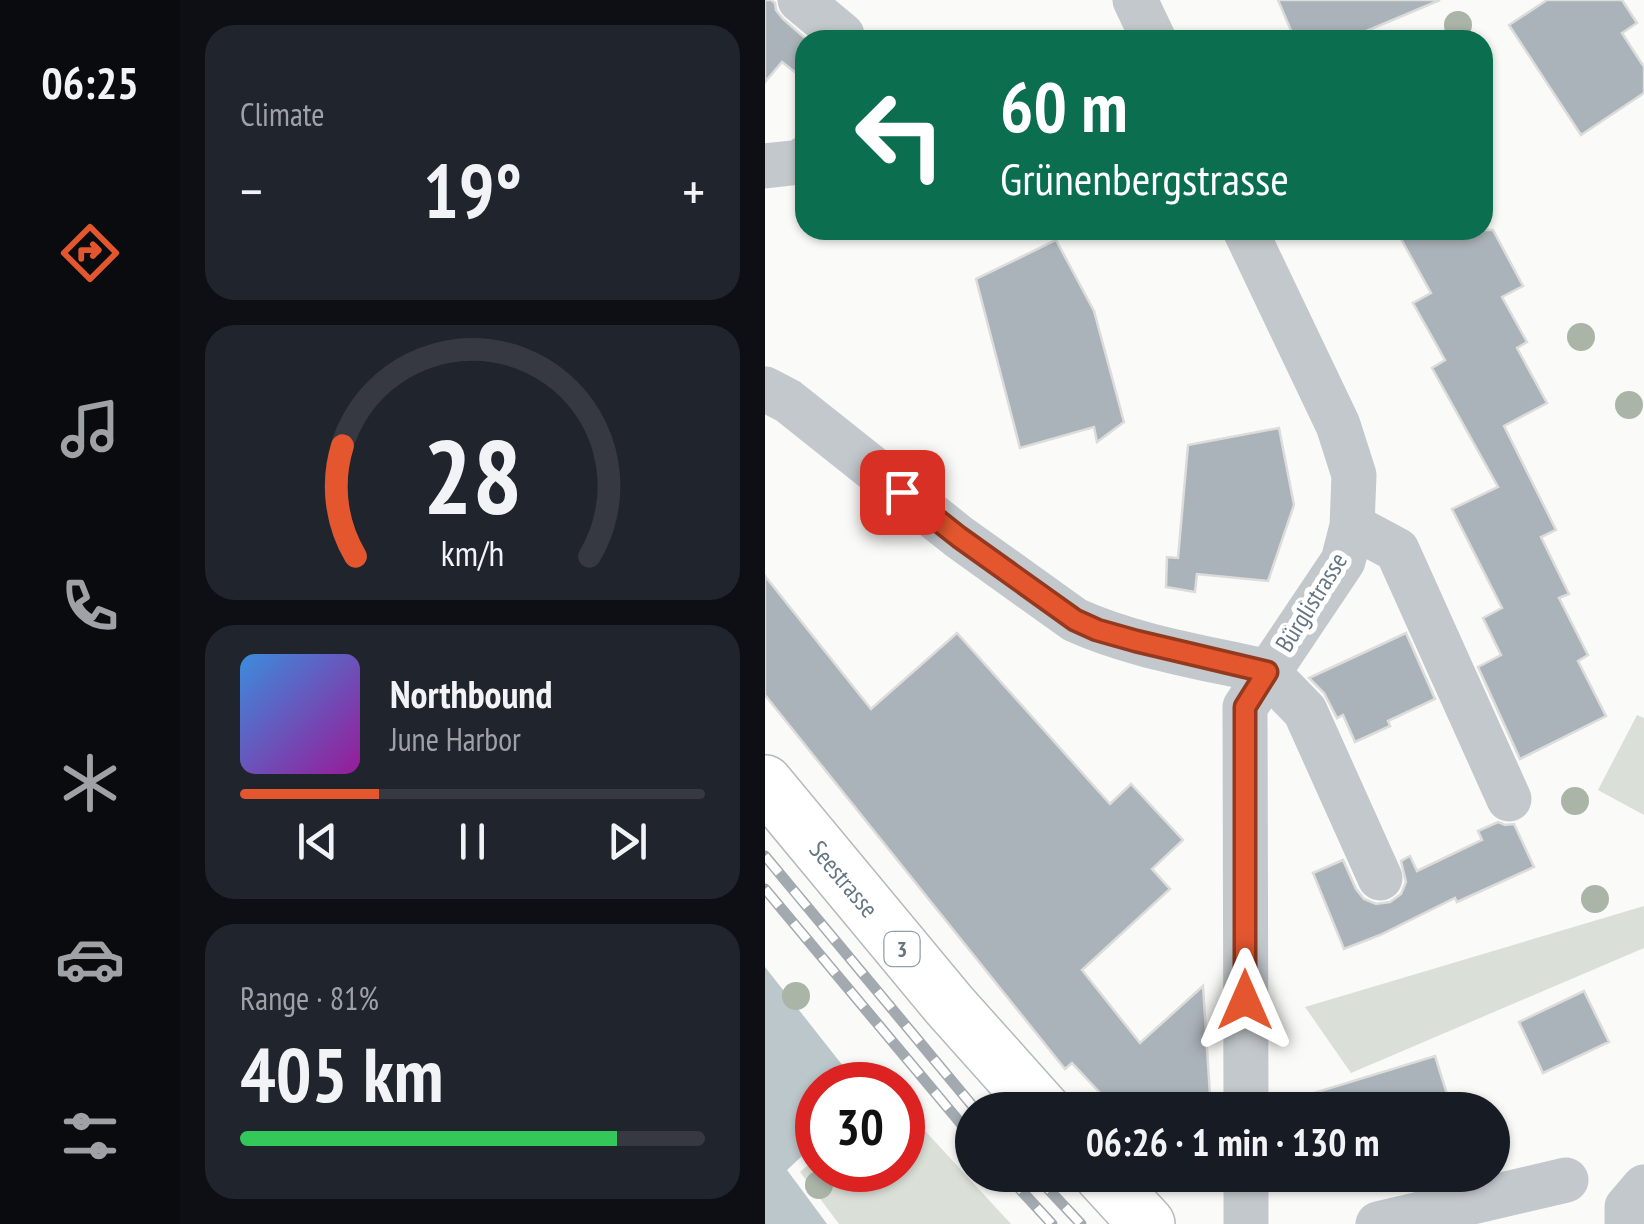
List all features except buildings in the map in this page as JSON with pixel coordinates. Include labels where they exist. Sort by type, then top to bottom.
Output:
[{"type":"main road","name":"Seestrasse","points":[[765,783],[949,1006],[1027,1092]]},
{"type":"main road","points":[[1118,1192],[1147,1224]]},
{"type":"street","points":[[799,0],[837,30]]},
{"type":"street","points":[[1135,0],[1149,30]]},
{"type":"street","points":[[765,166],[795,163]]},
{"type":"street","name":"Bürglistrasse","points":[[1246,1092],[1245,707],[1343,561],[1352,526],[1354,475],[1338,425],[1250,240]]},
{"type":"street","points":[[765,389],[788,401],[959,537],[1075,620],[1136,641],[1267,672],[1305,712],[1380,878]]},
{"type":"street","points":[[1352,526],[1397,550],[1509,799]]},
{"type":"street","points":[[1378,1224],[1566,1180]]},
{"type":"street","points":[[1627,1224],[1627,1207],[1644,1187]]},
{"type":"street","points":[[1246,1192],[1246,1224]]},
{"type":"shaded area","points":[[1637,715],[1644,718],[1644,815],[1598,790]]},
{"type":"shaded area","points":[[1644,906],[1644,948],[1351,1073],[1305,1007]]},
{"type":"shaded area","points":[[765,967],[840,1062],[795,1062],[795,1163],[787,1170],[795,1181],[795,1192],[803,1192],[827,1224],[765,1224]]},
{"type":"shaded area","points":[[925,1131],[955,1163],[955,1192],[981,1192],[1011,1224],[839,1224],[815,1192],[925,1192]]},
{"type":"railway","points":[[765,856],[961,1092]]},
{"type":"railway","points":[[765,889],[955,1116]]},
{"type":"railway","points":[[1023,1192],[1052,1224]]},
{"type":"railway","points":[[1051,1192],[1081,1224]]},
{"type":"route","points":[[902,492],[1075,620],[1136,641],[1267,672],[1245,707],[1245,1000]]}]
